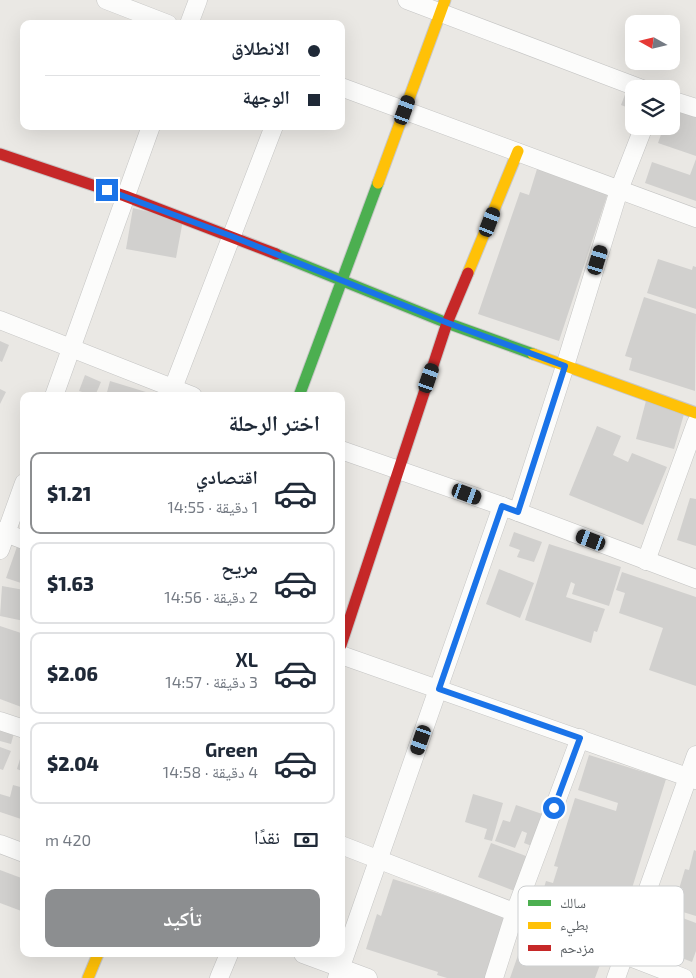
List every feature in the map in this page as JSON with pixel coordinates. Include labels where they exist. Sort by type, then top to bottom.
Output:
[{"type":"street","points":[[106,0],[158,20]]},
{"type":"street","points":[[190,20],[198,0]]},
{"type":"street","points":[[407,0],[442,6],[625,82]]},
{"type":"street","points":[[300,392],[442,6]]},
{"type":"street","points":[[345,88],[696,218]]},
{"type":"street","points":[[680,103],[696,108]]},
{"type":"street","points":[[55,392],[150,130]]},
{"type":"street","points":[[0,320],[172,392],[272,130]]},
{"type":"street","points":[[345,953],[439,689],[565,366],[619,190],[640,135]]},
{"type":"street","points":[[345,634],[448,323],[518,151]]},
{"type":"street","points":[[0,154],[125,196],[231,236],[448,323],[696,413]]},
{"type":"street","points":[[646,561],[696,422]]},
{"type":"street","points":[[345,451],[510,509],[696,580]]},
{"type":"street","points":[[20,493],[2,538],[20,540]]},
{"type":"street","points":[[345,655],[692,778]]},
{"type":"street","points":[[0,721],[20,728]]},
{"type":"street","points":[[525,886],[580,738]]},
{"type":"street","points":[[650,886],[692,778],[696,755]]},
{"type":"street","points":[[0,844],[20,852]]},
{"type":"street","points":[[345,847],[518,913]]},
{"type":"street","points":[[494,978],[518,904]]},
{"type":"street","points":[[88,978],[97,957]]},
{"type":"street","points":[[219,978],[228,957]]},
{"type":"street","points":[[309,957],[338,973],[368,978]]},
{"type":"street","points":[[338,973],[344,957]]},
{"type":"street","points":[[616,978],[620,966]]},
{"type":"street","points":[[654,966],[684,978]]},
{"type":"building","points":[[625,95],[625,107],[621,105]]},
{"type":"building","points":[[680,107],[696,113],[696,156],[658,143],[661,135],[680,135]]},
{"type":"building","points":[[696,159],[696,201],[645,183],[652,162],[690,175]]},
{"type":"building","points":[[537,169],[608,193],[559,341],[478,314],[520,192],[529,195]]},
{"type":"building","points":[[133,208],[183,220],[176,258],[126,249]]},
{"type":"building","points":[[658,259],[692,270],[693,266],[696,267],[696,309],[647,293]]},
{"type":"building","points":[[644,297],[696,314],[695,391],[629,370],[632,358],[625,356]]},
{"type":"building","points":[[0,341],[9,345],[2,362],[0,361]]},
{"type":"building","points":[[85,375],[101,382],[97,392],[79,391]]},
{"type":"building","points":[[110,381],[146,392],[107,392]]},
{"type":"building","points":[[0,389],[6,392],[0,404]]},
{"type":"building","points":[[647,397],[686,407],[674,449],[636,439]]},
{"type":"building","points":[[597,426],[621,436],[613,455],[628,462],[632,453],[667,467],[643,525],[569,495]]},
{"type":"building","points":[[690,498],[696,499],[696,546],[677,540]]},
{"type":"building","points":[[514,532],[542,542],[534,562],[517,557],[520,550],[509,546]]},
{"type":"building","points":[[19,541],[20,541],[20,583],[6,578]]},
{"type":"building","points":[[549,544],[621,567],[609,606],[572,594],[575,584],[571,582],[566,597],[605,609],[597,632],[594,631],[591,643],[525,620]]},
{"type":"building","points":[[499,569],[534,583],[520,618],[486,604]]},
{"type":"building","points":[[622,572],[696,597],[696,686],[649,670],[663,628],[619,613],[625,593],[616,590]]},
{"type":"building","points":[[2,586],[20,589],[20,620],[0,616]]},
{"type":"building","points":[[0,626],[20,633],[20,706],[0,699]]},
{"type":"building","points":[[0,729],[14,733],[11,744],[0,741]]},
{"type":"building","points":[[0,747],[11,751],[3,770],[0,769]]},
{"type":"building","points":[[589,755],[666,779],[633,886],[544,886],[546,881],[553,883],[558,867],[554,866],[575,798],[616,811],[618,803],[578,790]]},
{"type":"building","points":[[20,759],[20,770],[17,769]]},
{"type":"building","points":[[13,785],[20,787],[20,819],[0,812],[0,794],[10,797]]},
{"type":"building","points":[[473,794],[503,803],[492,841],[484,839],[487,829],[465,822]]},
{"type":"building","points":[[516,805],[548,816],[537,848],[524,843],[527,833],[522,831],[515,848],[495,841],[503,820],[510,822]]},
{"type":"building","points":[[491,843],[534,859],[523,886],[518,886],[518,892],[478,877]]},
{"type":"building","points":[[694,850],[696,851],[696,916],[684,912],[684,886],[680,886],[685,869],[689,870]]},
{"type":"building","points":[[0,870],[20,878],[20,910],[0,903]]},
{"type":"building","points":[[393,879],[506,915],[486,978],[447,978],[437,975],[438,972],[366,949],[377,914],[381,916]]},
{"type":"building","points":[[684,918],[696,923],[696,951],[692,962],[684,959]]},
{"type":"building","points":[[518,955],[518,966],[600,966],[595,978],[510,978]]},
{"type":"traffic: fast","points":[[300,392],[378,183]]},
{"type":"traffic: fast","points":[[276,254],[447,323],[533,354]]},
{"type":"traffic: slow","points":[[378,183],[445,0]]},
{"type":"traffic: slow","points":[[468,273],[518,151]]},
{"type":"traffic: slow","points":[[533,354],[696,413]]},
{"type":"traffic: slow","points":[[88,978],[97,957]]},
{"type":"traffic: jam","points":[[0,154],[125,196],[276,254]]},
{"type":"traffic: jam","points":[[345,633],[447,323],[468,273]]},
{"type":"route","points":[[107,190],[231,236],[448,323],[565,366],[518,512],[502,506],[439,689],[580,738],[554,808]]}]
